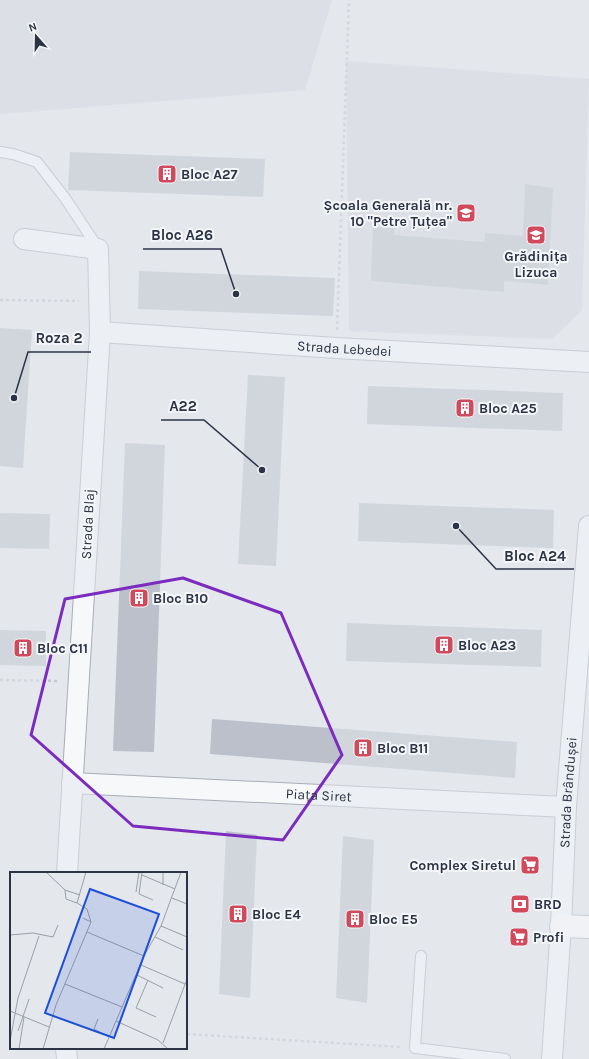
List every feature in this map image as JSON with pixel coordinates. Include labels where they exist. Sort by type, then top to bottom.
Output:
[{"type":"street","points":[[24,239],[98,249]]},
{"type":"street","name":"Strada Blaj","points":[[67,872],[100,332],[98,249]]},
{"type":"street","name":"Strada Lebedei","points":[[100,332],[336,348],[589,362]]},
{"type":"street","name":"Strada Brândușei","points":[[552,1059],[561,926],[566,808],[589,526]]},
{"type":"street","name":"Piața Siret","points":[[72,783],[566,808]]},
{"type":"street","points":[[561,926],[589,927]]},
{"type":"street","points":[[66,1049],[67,1059]]},
{"type":"lane","points":[[0,152],[13,154],[37,162],[65,198],[98,249]]},
{"type":"lane","points":[[421,956],[415,1048],[505,1059]]},
{"type":"path","points":[[336,348],[349,0]]},
{"type":"path","points":[[0,300],[99,301]]},
{"type":"path","points":[[0,680],[78,681]]},
{"type":"path","points":[[187,1034],[415,1048]]},
{"type":"highlighted area","points":[[183,578],[281,613],[342,755],[283,840],[133,826],[31,735],[65,599]]},
{"type":"shaded area","points":[[0,0],[332,0],[305,90],[0,114]]},
{"type":"shaded area","name":"Școala Generală nr. 10 \"Petre Țuțea\"","points":[[346,61],[589,79],[582,310],[552,339],[349,331]]},
{"type":"building","name":"Bloc A27","points":[[70,152],[265,159],[263,197],[68,190]]},
{"type":"building","points":[[525,184],[553,188],[548,285],[504,281],[504,292],[371,281],[373,226],[395,228],[394,235],[484,242],[485,233],[523,236]]},
{"type":"building","points":[[139,271],[335,278],[333,316],[138,309]]},
{"type":"building","points":[[0,328],[32,330],[23,468],[0,466]]},
{"type":"building","points":[[248,375],[285,377],[276,566],[238,564]]},
{"type":"building","name":"Bloc A25","points":[[368,386],[563,393],[562,431],[367,424]]},
{"type":"building","name":"Bloc B10","points":[[125,443],[165,445],[154,752],[113,751]]},
{"type":"building","points":[[359,503],[554,510],[553,548],[358,541]]},
{"type":"building","points":[[0,513],[50,514],[49,549],[0,548]]},
{"type":"building","name":"Bloc A23","points":[[347,623],[542,630],[541,667],[346,661]]},
{"type":"building","name":"Bloc C11","points":[[0,630],[46,631],[46,666],[0,665]]},
{"type":"building","name":"Bloc B11","points":[[212,719],[517,742],[515,778],[210,754]]},
{"type":"building","name":"Bloc E4","points":[[226,831],[257,835],[250,998],[219,994]]},
{"type":"building","name":"Bloc E5","points":[[343,836],[374,840],[367,1003],[336,998]]},
{"type":"place","name":"Bloc A27","points":[[167,174]]},
{"type":"place","name":"Școala Generală nr. 10 \"Petre Țuțea\"","points":[[466,213]]},
{"type":"place","name":"Grădinița Lizuca","points":[[536,235]]},
{"type":"place","name":"Bloc A26","points":[[236,294]]},
{"type":"place","name":"Roza 2","points":[[14,398]]},
{"type":"place","name":"Bloc A25","points":[[465,408]]},
{"type":"place","name":"A22","points":[[262,470]]},
{"type":"place","name":"Bloc A24","points":[[456,526]]},
{"type":"place","name":"Bloc B10","points":[[139,598]]},
{"type":"place","name":"Bloc A23","points":[[444,645]]},
{"type":"place","name":"Bloc C11","points":[[23,648]]},
{"type":"place","name":"Bloc B11","points":[[363,748]]},
{"type":"place","name":"Complex Siretul","points":[[530,865]]},
{"type":"place","name":"BRD","points":[[520,904]]},
{"type":"place","name":"Bloc E4","points":[[238,914]]},
{"type":"place","name":"Bloc E5","points":[[355,919]]},
{"type":"place","name":"Profi","points":[[519,937]]}]
